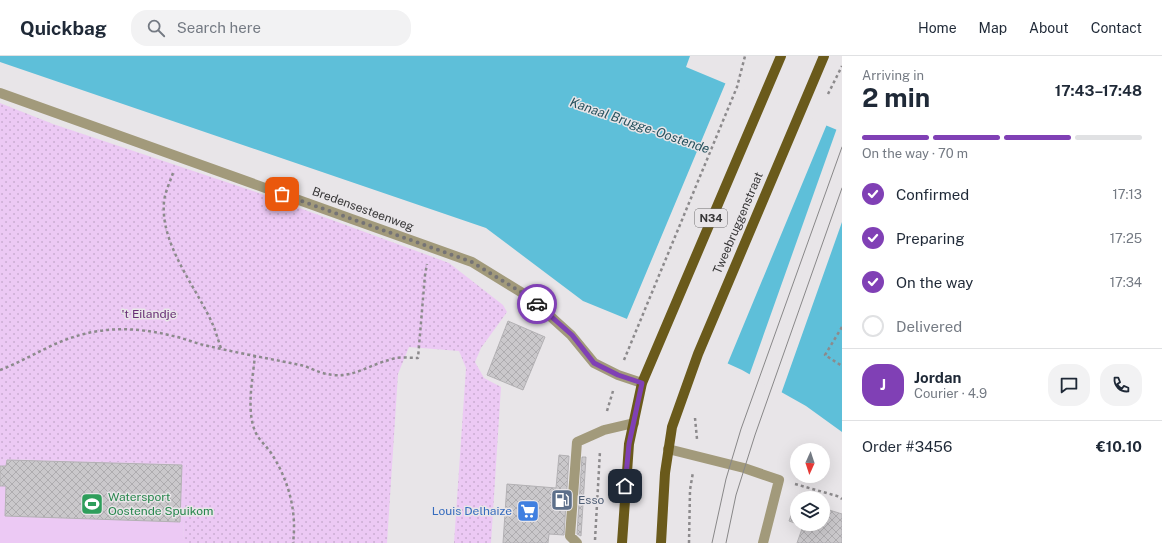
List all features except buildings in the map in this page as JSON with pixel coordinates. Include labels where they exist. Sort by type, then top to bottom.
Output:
[{"type":"main road","name":"N34","points":[[622,543],[629,444],[642,383],[762,97],[781,56]]},
{"type":"main road","name":"Tweebruggenstraat","points":[[661,543],[668,449],[679,402],[824,56]]},
{"type":"street","name":"Bredensesteenweg","points":[[0,93],[472,262],[529,297],[572,335],[594,363],[618,375],[642,383]]},
{"type":"street","points":[[577,543],[570,536],[577,442],[604,430],[634,423]]},
{"type":"street","points":[[668,449],[744,468],[779,480],[763,543]]},
{"type":"path","points":[[594,543],[599,454],[618,375],[635,328],[737,86],[745,56]]},
{"type":"path","points":[[178,156],[164,200],[168,232],[182,270],[213,325],[221,348]]},
{"type":"path","points":[[0,370],[63,341],[104,329],[152,332],[305,366],[319,372],[333,375],[354,374],[377,364],[398,358],[418,358],[425,275],[432,248]]},
{"type":"path","points":[[842,327],[825,355],[842,366]]},
{"type":"path","points":[[255,355],[251,408],[252,420],[255,431],[272,455],[290,490],[294,521],[293,543]]},
{"type":"path","points":[[779,480],[837,496],[842,499]]},
{"type":"green space","name":"'t Eilandje","points":[[0,103],[53,124],[253,191],[449,263],[503,305],[507,312],[481,348],[475,362],[484,378],[501,387],[491,543],[454,543],[466,368],[459,351],[409,347],[398,374],[387,543],[183,543],[185,464],[0,459]]},
{"type":"green space","name":"Watersport Oostende Spuikom","points":[[0,459],[186,464],[183,543],[0,543]]},
{"type":"water","name":"Kanaal Brugge-Oostende","points":[[0,56],[690,56],[686,67],[842,132],[842,432],[806,406],[742,370],[654,330],[583,301],[486,228],[0,62]]},
{"type":"pier","points":[[726,82],[827,124],[727,365],[626,321]]},
{"type":"pier","points":[[837,128],[842,130],[842,222],[781,394],[749,376]]},
{"type":"tram line","points":[[712,543],[726,479],[741,429],[842,147]]},
{"type":"tram line","points":[[726,543],[736,495],[755,435],[842,188]]},
{"type":"way so far","points":[[282,194],[472,262],[529,297],[537,304]]},
{"type":"place","name":"Esso","points":[[562,500]]},
{"type":"place","name":"Watersport Oostende Spuikom","points":[[92,504]]},
{"type":"place","name":"Louis Delhaize","points":[[528,511]]},
{"type":"route","points":[[537,304],[572,335],[594,363],[605,370],[642,383],[629,444],[625,486]]}]
